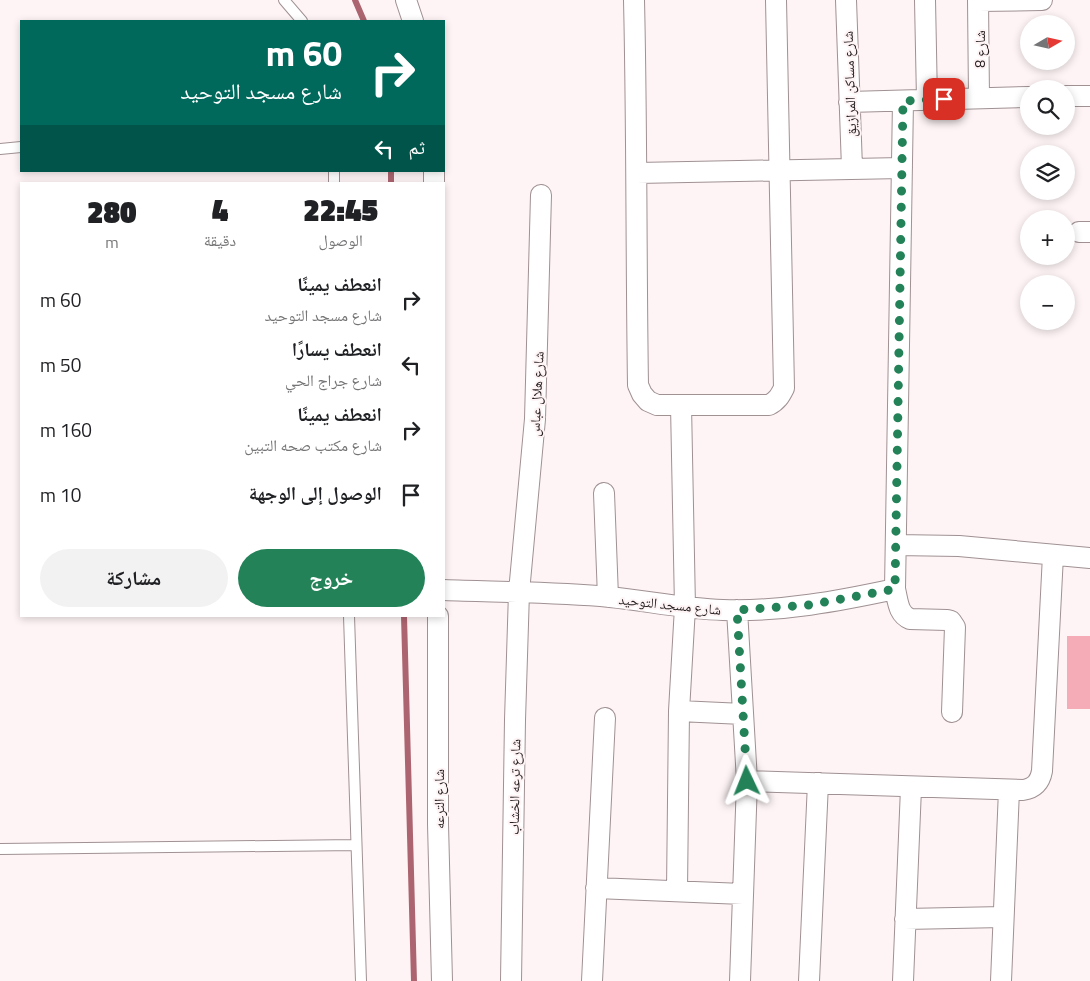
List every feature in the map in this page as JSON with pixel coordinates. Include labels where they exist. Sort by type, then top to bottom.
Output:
[{"type":"street","points":[[406,0],[414,20]]},
{"type":"street","points":[[634,0],[638,172],[636,233],[638,385],[648,401],[657,405],[768,405],[776,401],[784,388],[776,0]]},
{"type":"street","name":"شارع مساكن المرازيق","points":[[846,0],[852,168]]},
{"type":"street","points":[[925,0],[927,100]]},
{"type":"street","points":[[978,0],[1042,0]]},
{"type":"street","name":"شارع 8","points":[[978,0],[979,98]]},
{"type":"street","points":[[1075,96],[1090,96]]},
{"type":"street","points":[[849,102],[1020,97]]},
{"type":"street","points":[[903,101],[895,589],[901,612],[905,617],[910,619],[947,620],[951,621],[956,627],[952,712]]},
{"type":"street","points":[[638,172],[902,168]]},
{"type":"street","name":"شارع هلال عباس","points":[[519,592],[535,419],[542,195]]},
{"type":"street","points":[[677,892],[679,711],[685,607],[681,405]]},
{"type":"street","points":[[604,493],[608,597]]},
{"type":"street","points":[[896,545],[959,546],[1090,558]]},
{"type":"street","points":[[747,781],[1009,790],[1030,789],[1037,784],[1041,778],[1053,555]]},
{"type":"street","name":"شارع مسجد التوحيد","points":[[445,590],[608,597],[685,607],[737,610],[809,605],[895,589]]},
{"type":"street","name":"شارع ترعه الخشاب","points":[[511,981],[519,592]]},
{"type":"street","points":[[737,610],[747,781],[740,981]]},
{"type":"street","name":"شارع الترعه","points":[[438,617],[438,824],[442,981]]},
{"type":"street","points":[[679,711],[743,714]]},
{"type":"street","points":[[592,981],[605,718]]},
{"type":"street","points":[[809,981],[818,783]]},
{"type":"street","points":[[902,981],[912,788]]},
{"type":"street","points":[[1001,981],[1009,790]]},
{"type":"street","points":[[596,888],[743,894]]},
{"type":"street","points":[[905,919],[1003,917]]},
{"type":"lane","points":[[284,0],[301,20]]},
{"type":"lane","points":[[0,149],[20,148]]},
{"type":"lane","points":[[349,617],[361,981]]},
{"type":"lane","points":[[0,849],[356,845]]},
{"type":"shaded area","points":[[1067,636],[1090,636],[1090,709],[1067,709]]},
{"type":"waterway","points":[[355,0],[364,20]]},
{"type":"waterway","points":[[391,172],[391,182]]},
{"type":"waterway","points":[[404,617],[414,981]]},
{"type":"route","points":[[747,781],[737,610],[809,605],[895,589],[903,101],[944,99]]}]
